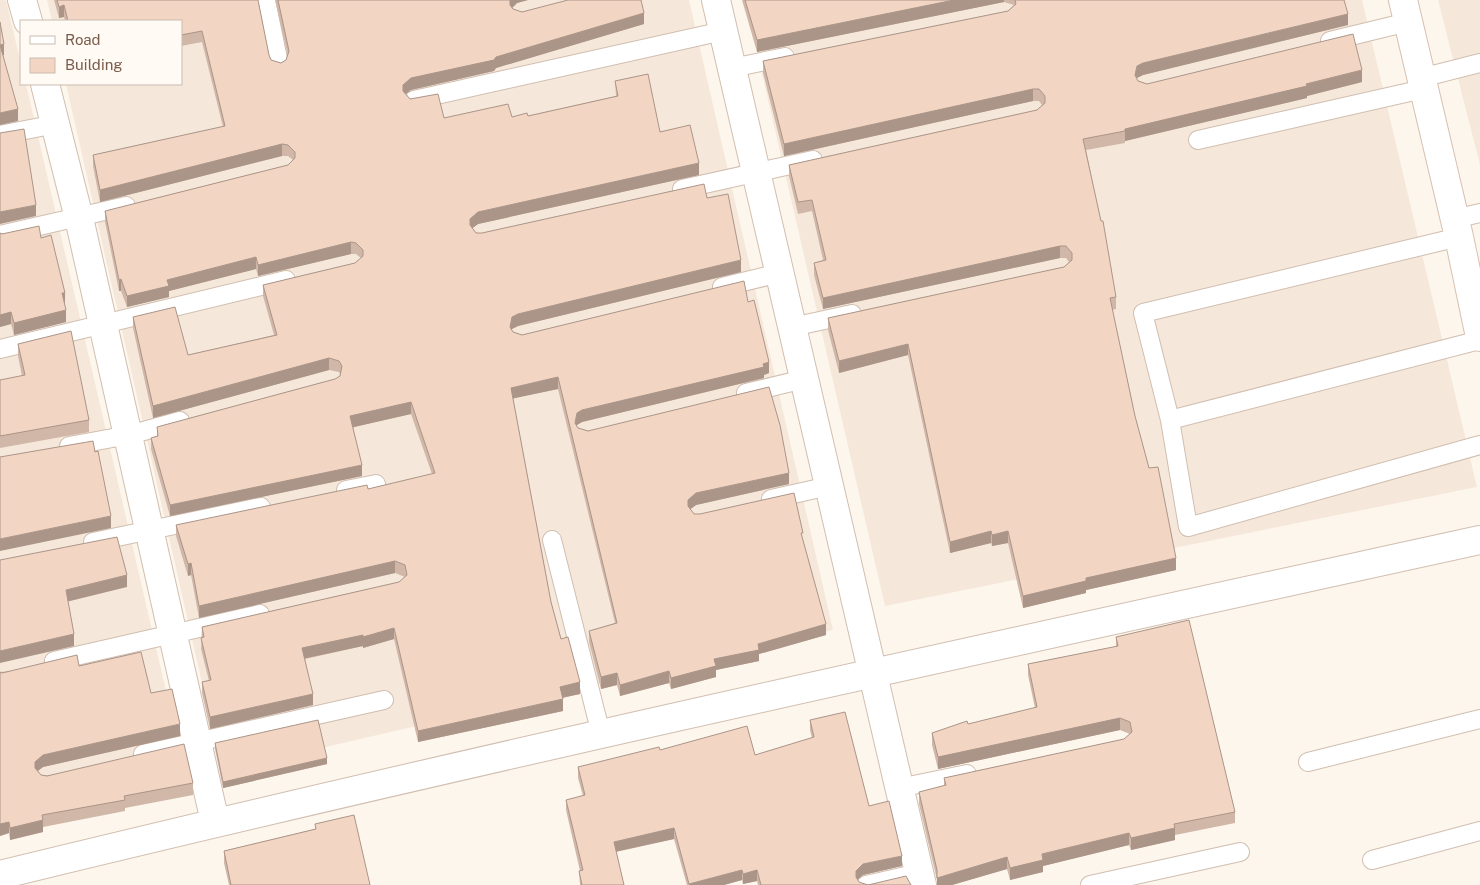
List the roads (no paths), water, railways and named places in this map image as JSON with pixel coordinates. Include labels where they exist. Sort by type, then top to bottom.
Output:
[{"type":"street","points":[[22,0],[28,20]]},
{"type":"street","points":[[716,0],[920,879]]},
{"type":"street","points":[[1405,11],[1422,83],[1465,223],[1480,339]]},
{"type":"street","points":[[45,85],[79,218],[129,435],[215,822]]},
{"type":"street","points":[[0,875],[215,822],[601,734],[1480,540]]},
{"type":"lane","points":[[267,0],[279,64]]},
{"type":"lane","points":[[1311,46],[1405,11]]},
{"type":"lane","points":[[413,100],[723,31]]},
{"type":"lane","points":[[732,68],[800,54]]},
{"type":"lane","points":[[1198,140],[1422,83],[1480,63]]},
{"type":"lane","points":[[0,135],[56,124]]},
{"type":"lane","points":[[661,194],[833,156]]},
{"type":"lane","points":[[0,235],[145,202]]},
{"type":"lane","points":[[1465,223],[1143,313],[1170,420],[1188,528],[1480,445]]},
{"type":"lane","points":[[703,292],[780,273]]},
{"type":"lane","points":[[0,348],[305,276]]},
{"type":"lane","points":[[792,328],[869,311]]},
{"type":"lane","points":[[1170,420],[1480,339]]},
{"type":"lane","points":[[728,398],[804,379]]},
{"type":"lane","points":[[55,449],[129,435],[196,416]]},
{"type":"lane","points":[[329,494],[376,484]]},
{"type":"lane","points":[[754,503],[829,486]]},
{"type":"lane","points":[[75,546],[282,503]]},
{"type":"lane","points":[[552,540],[601,734]]},
{"type":"lane","points":[[38,665],[276,610]]},
{"type":"lane","points":[[130,757],[384,700]]},
{"type":"lane","points":[[1308,762],[1480,719]]},
{"type":"lane","points":[[899,788],[986,770]]},
{"type":"lane","points":[[1372,860],[1480,831]]},
{"type":"lane","points":[[1090,885],[1240,852]]},
{"type":"lane","points":[[866,885],[920,879]]}]
